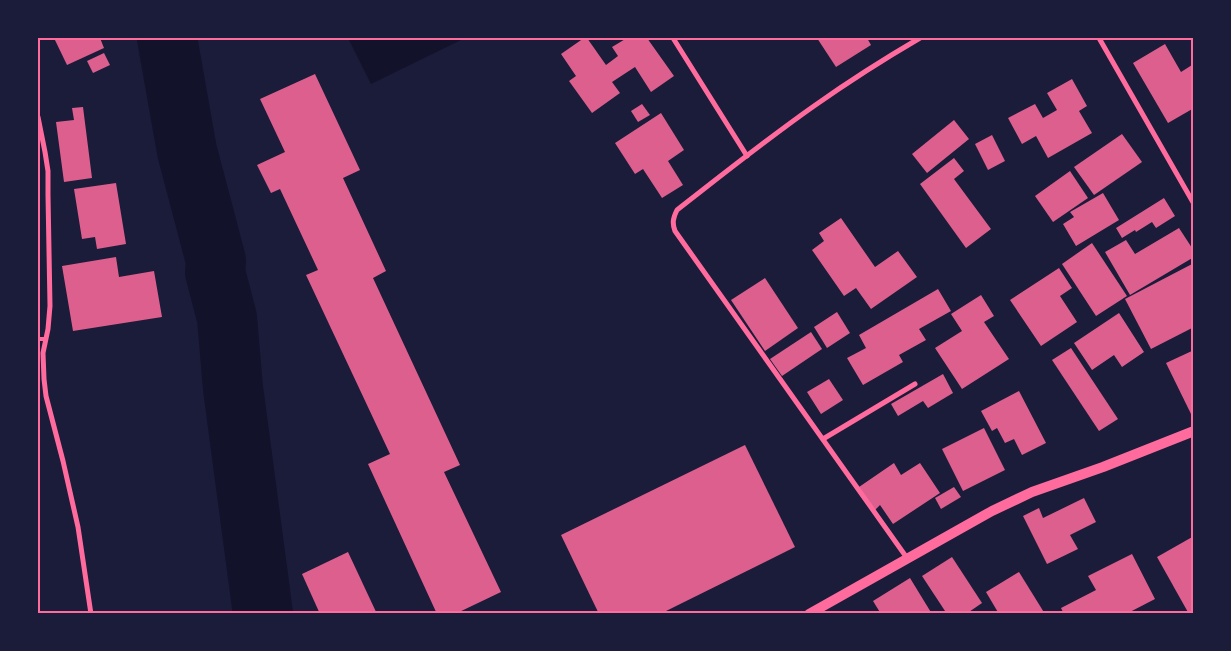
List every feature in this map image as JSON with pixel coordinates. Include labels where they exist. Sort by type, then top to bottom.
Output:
[{"type":"main road","points":[[809,614],[972,521],[1032,492],[1194,431]]},
{"type":"street","points":[[673,38],[747,156]]},
{"type":"street","points":[[907,558],[675,231],[673,224],[677,210],[747,156],[814,106],[920,38]]},
{"type":"street","points":[[1099,38],[1194,204]]},
{"type":"street","points":[[38,117],[48,171],[50,306],[43,353],[46,396],[78,527],[91,614]]},
{"type":"street","points":[[823,439],[915,384]]},
{"type":"lane","points":[[38,339],[46,338]]},
{"type":"shaded area","points":[[348,38],[465,38],[371,84]]},
{"type":"building","points":[[54,38],[100,38],[104,48],[67,65]]},
{"type":"building","points":[[584,38],[587,38],[606,65],[618,56],[612,47],[627,38],[647,38],[674,76],[651,92],[635,67],[612,82],[620,93],[592,113],[569,81],[576,76],[561,54]]},
{"type":"building","points":[[817,38],[867,38],[871,45],[836,67]]},
{"type":"building","points":[[1165,44],[1181,72],[1192,65],[1194,68],[1194,108],[1168,123],[1133,63]]},
{"type":"building","points":[[104,53],[110,65],[93,73],[87,61]]},
{"type":"building","points":[[315,74],[360,170],[343,178],[386,271],[373,278],[460,465],[444,472],[501,592],[455,614],[437,614],[368,464],[390,454],[306,275],[318,270],[280,189],[271,193],[257,165],[285,152],[260,99]]},
{"type":"building","points":[[1072,79],[1087,106],[1079,111],[1092,133],[1048,158],[1036,136],[1022,144],[1008,118],[1035,104],[1043,118],[1057,110],[1047,93]]},
{"type":"building","points":[[642,104],[650,115],[638,122],[631,111]]},
{"type":"building","points":[[83,107],[92,178],[64,182],[56,122],[74,120],[72,108]]},
{"type":"building","points":[[661,113],[684,150],[668,161],[683,185],[662,198],[643,169],[635,174],[615,143]]},
{"type":"building","points":[[954,120],[969,139],[927,173],[912,154]]},
{"type":"building","points":[[1122,134],[1142,162],[1094,195],[1074,167]]},
{"type":"building","points":[[992,135],[1005,161],[988,170],[975,144]]},
{"type":"building","points":[[954,158],[964,171],[954,179],[991,229],[966,248],[920,184]]},
{"type":"building","points":[[1070,171],[1088,198],[1053,222],[1035,196]]},
{"type":"building","points":[[116,183],[126,244],[97,249],[95,237],[82,239],[74,189]]},
{"type":"building","points":[[1103,193],[1119,220],[1076,246],[1063,224],[1074,217],[1070,212]]},
{"type":"building","points":[[1164,198],[1175,216],[1156,228],[1152,222],[1122,238],[1116,228]]},
{"type":"building","points":[[841,218],[875,267],[898,251],[917,277],[871,309],[856,288],[844,296],[812,250],[824,241],[819,233]]},
{"type":"building","points":[[1179,228],[1194,251],[1194,257],[1130,295],[1105,252],[1126,240],[1135,254]]},
{"type":"building","points":[[1092,243],[1127,296],[1096,316],[1062,264]]},
{"type":"building","points":[[116,257],[119,277],[154,271],[162,317],[73,331],[62,266]]},
{"type":"building","points":[[1194,263],[1194,327],[1151,349],[1125,299]]},
{"type":"building","points":[[1059,268],[1072,288],[1060,296],[1077,322],[1041,346],[1010,300]]},
{"type":"building","points":[[765,278],[798,328],[765,351],[731,300]]},
{"type":"building","points":[[938,289],[951,311],[919,329],[926,340],[899,355],[903,362],[863,385],[847,358],[866,348],[859,335]]},
{"type":"building","points":[[981,295],[994,316],[984,322],[1009,359],[962,389],[935,348],[962,331],[951,314]]},
{"type":"building","points":[[837,312],[850,333],[827,348],[814,327]]},
{"type":"building","points":[[1119,313],[1144,352],[1122,367],[1114,355],[1092,370],[1074,343]]},
{"type":"building","points":[[811,332],[822,349],[782,376],[770,359]]},
{"type":"building","points":[[1071,348],[1118,419],[1099,431],[1052,360]]},
{"type":"building","points":[[1194,350],[1194,415],[1192,416],[1166,363]]},
{"type":"building","points":[[943,374],[953,393],[928,408],[923,401],[898,416],[891,404]]},
{"type":"building","points":[[829,379],[843,400],[821,414],[807,392]]},
{"type":"building","points":[[1019,391],[1046,443],[1022,455],[1014,439],[1005,443],[997,428],[992,431],[981,411]]},
{"type":"building","points":[[984,428],[1005,470],[963,491],[942,449]]},
{"type":"building","points":[[745,445],[795,547],[660,614],[599,614],[561,535]]},
{"type":"building","points":[[894,463],[901,475],[920,463],[940,493],[893,524],[880,505],[875,510],[859,487]]},
{"type":"building","points":[[954,487],[961,497],[941,509],[935,498]]},
{"type":"building","points":[[1084,498],[1096,522],[1070,535],[1078,549],[1047,564],[1023,516],[1039,508],[1043,518]]},
{"type":"building","points":[[1194,536],[1194,614],[1189,614],[1157,557]]},
{"type":"building","points":[[348,552],[377,614],[320,614],[302,574]]},
{"type":"building","points":[[1132,554],[1155,599],[1126,614],[1064,614],[1061,608],[1096,590],[1088,576]]},
{"type":"building","points":[[952,557],[982,603],[966,614],[947,614],[922,576]]},
{"type":"building","points":[[1019,572],[1045,614],[999,614],[986,592]]},
{"type":"building","points":[[910,578],[932,614],[881,614],[873,601]]},
{"type":"waterway","points":[[167,38],[187,151],[216,261],[215,272],[227,318],[233,388],[263,614]]}]
